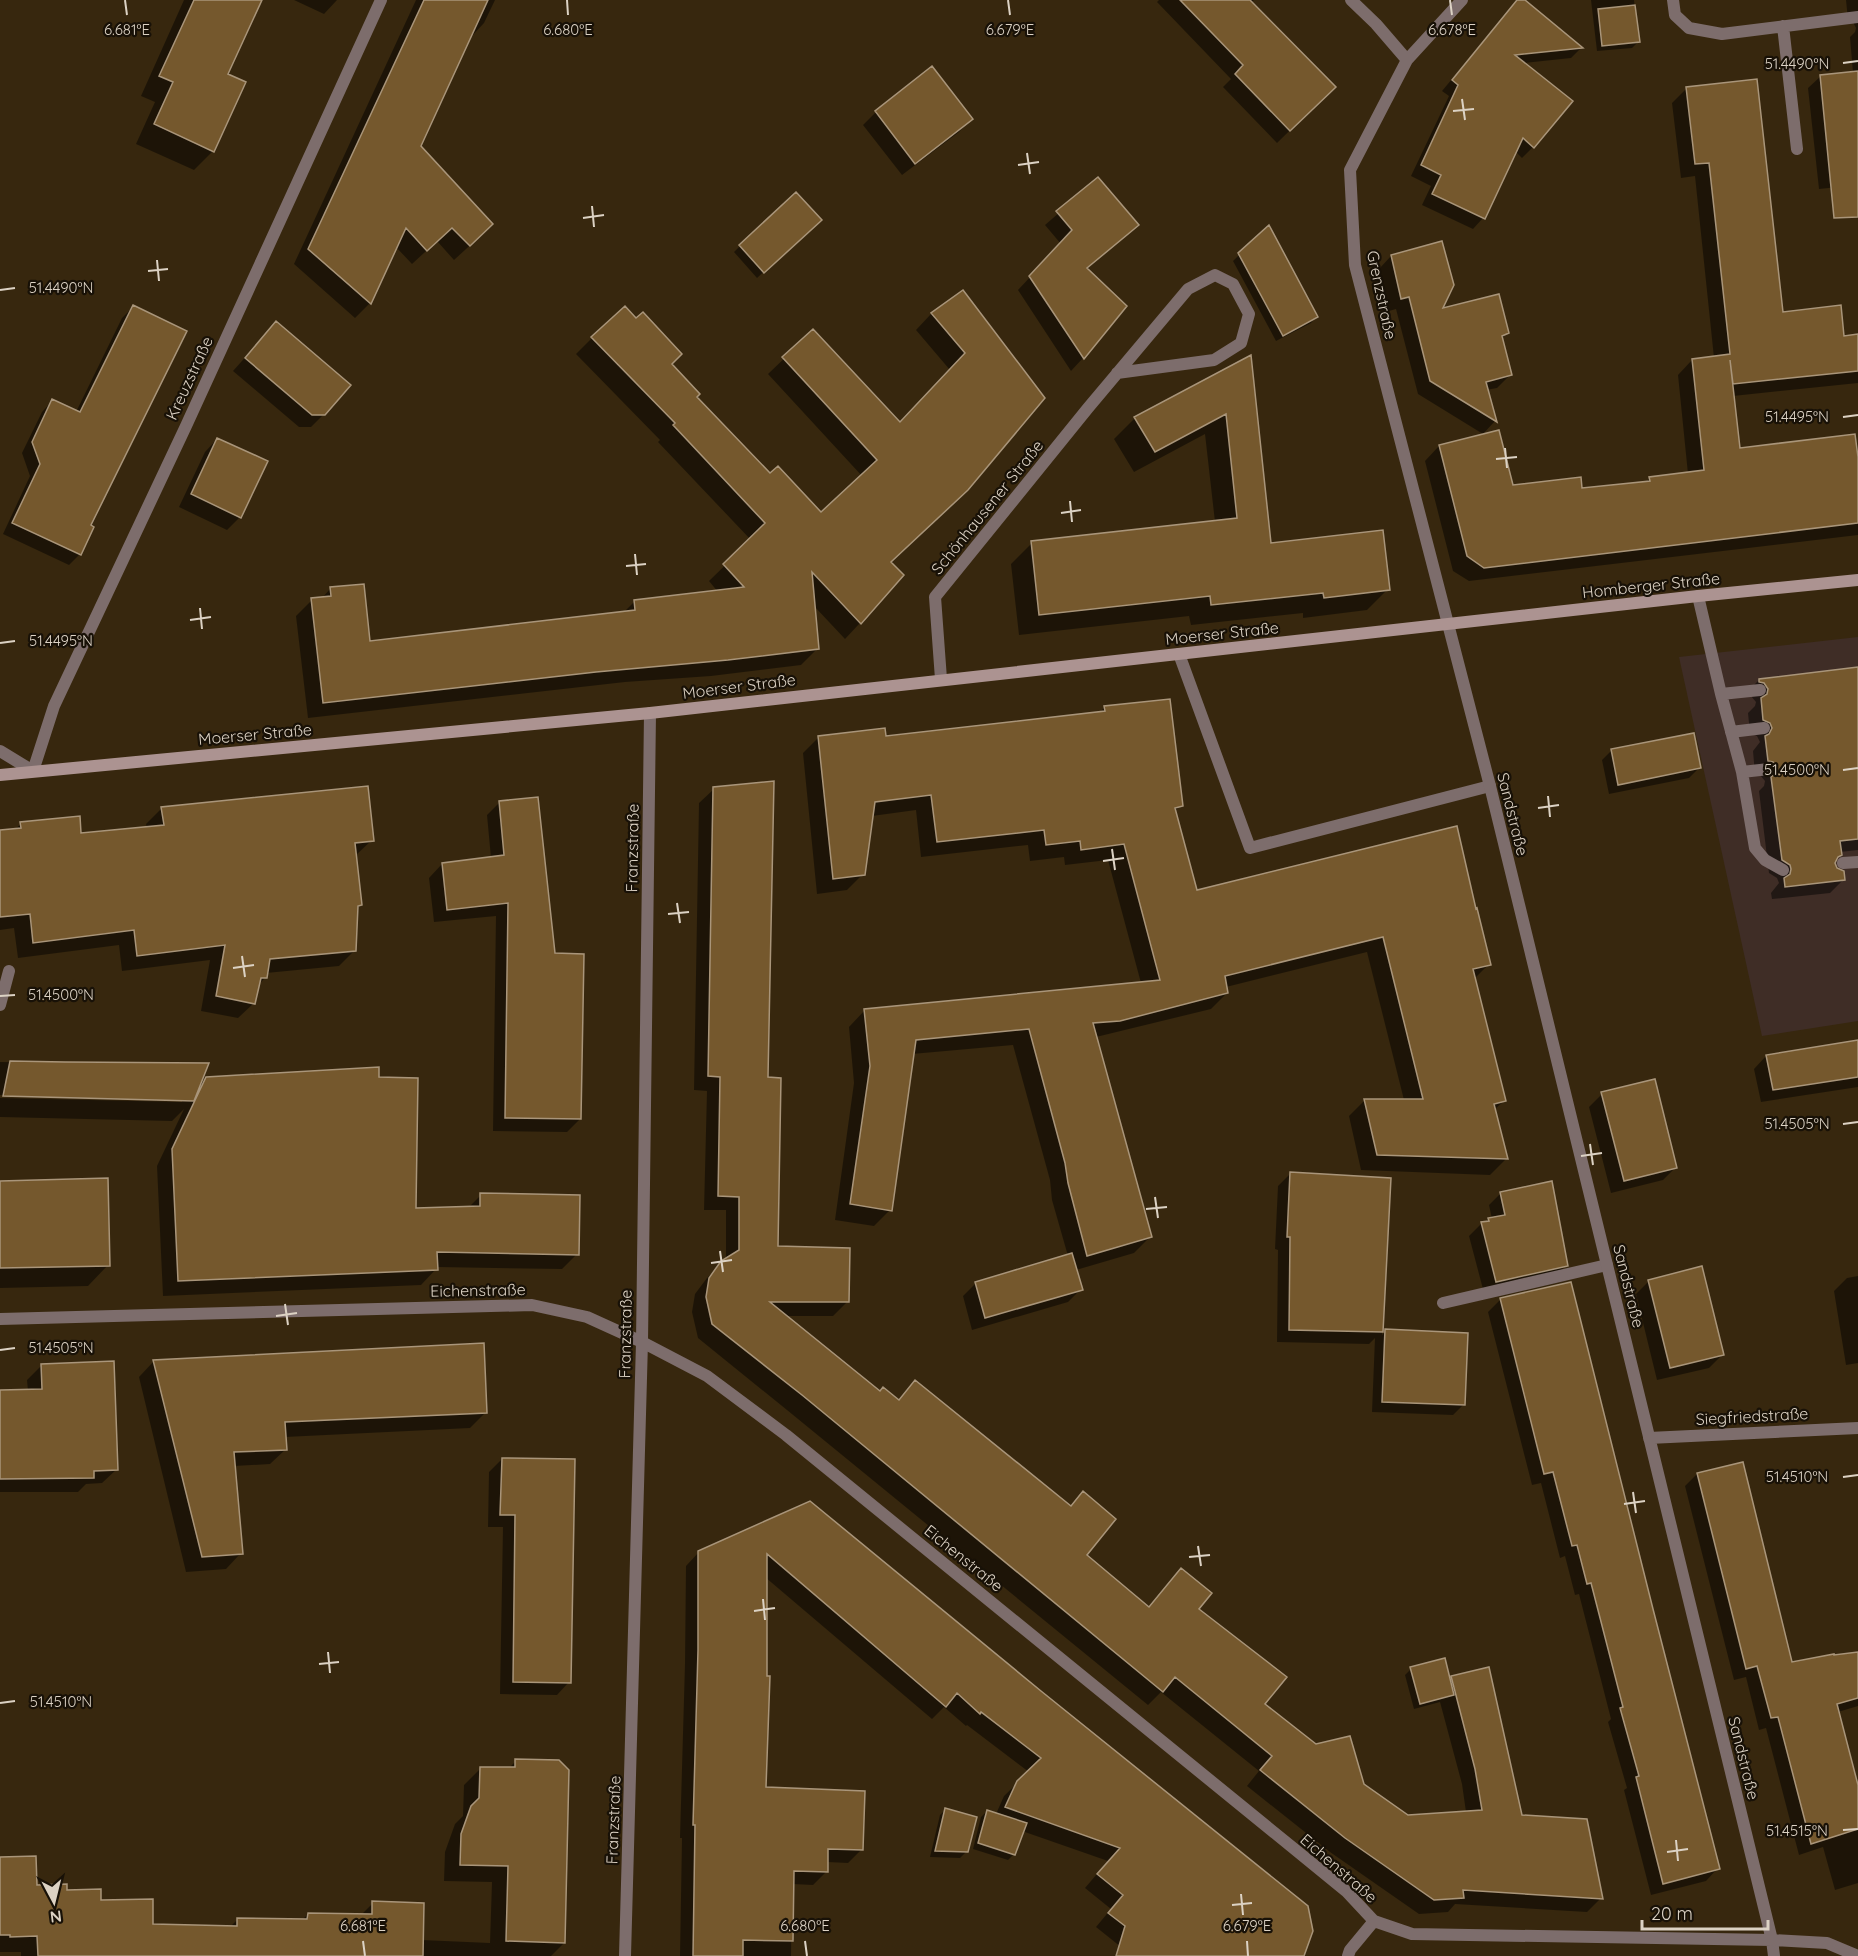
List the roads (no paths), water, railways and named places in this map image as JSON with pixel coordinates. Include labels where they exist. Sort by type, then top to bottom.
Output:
[{"type":"main road","name":"Homberger Straße","points":[[1448,624],[1858,580]]},
{"type":"main road","name":"Moerser Straße","points":[[0,775],[650,713],[1448,624]]},
{"type":"street","name":"Kreuzstraße","points":[[33,771],[54,706],[381,0]]},
{"type":"street","points":[[1351,0],[1376,24],[1407,60]]},
{"type":"street","name":"Grenzstraße","points":[[1448,624],[1355,265],[1350,170],[1407,60],[1462,0]]},
{"type":"street","points":[[1673,0],[1675,15],[1689,28],[1722,34],[1858,17]]},
{"type":"street","points":[[1783,26],[1797,149]]},
{"type":"street","name":"Schönhausener Straße","points":[[941,679],[935,597],[1117,373],[1188,289],[1215,275],[1233,284],[1249,314],[1241,343],[1214,360],[1117,373]]},
{"type":"street","points":[[1698,596],[1721,694],[1743,772],[1755,848],[1765,860],[1783,870]]},
{"type":"street","name":"Sandstraße","points":[[1448,624],[1490,786],[1772,1940],[1774,1956]]},
{"type":"street","points":[[1179,654],[1250,848],[1490,786]]},
{"type":"street","points":[[1721,694],[1760,690]]},
{"type":"street","name":"Franzstraße","points":[[625,1956],[642,1342],[650,713]]},
{"type":"street","points":[[1731,732],[1764,728]]},
{"type":"street","points":[[0,751],[33,771]]},
{"type":"street","points":[[1743,772],[1769,769]]},
{"type":"street","points":[[1843,863],[1858,862]]},
{"type":"street","points":[[0,1005],[9,971]]},
{"type":"street","points":[[1443,1303],[1606,1265]]},
{"type":"street","name":"Eichenstraße","points":[[0,1319],[532,1305],[587,1317],[642,1342],[707,1376],[786,1435],[1346,1892],[1374,1921],[1412,1934],[1772,1940],[1827,1943],[1858,1956]]},
{"type":"street","name":"Siegfriedstraße","points":[[1648,1438],[1858,1428]]},
{"type":"street","points":[[1348,1956],[1350,1950],[1374,1921]]}]
